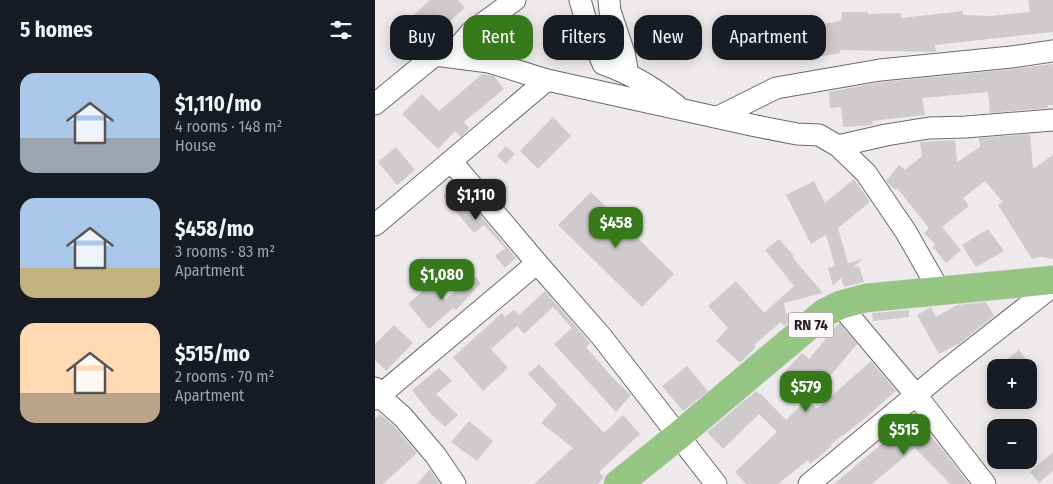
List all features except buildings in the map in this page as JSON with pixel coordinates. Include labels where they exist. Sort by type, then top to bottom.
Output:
[{"type":"main road","name":"RN 74","points":[[619,484],[679,436],[824,313],[840,305],[866,298],[1053,280]]},
{"type":"street","points":[[453,53],[471,32],[515,0]]},
{"type":"street","points":[[580,0],[585,22],[603,64],[629,74],[653,87],[681,109]]},
{"type":"street","points":[[609,0],[609,11],[625,53],[629,74]]},
{"type":"street","points":[[719,117],[776,88],[881,70],[1053,51]]},
{"type":"street","points":[[453,57],[489,62],[547,80],[797,134],[819,135],[838,146],[866,173],[906,232],[939,290]]},
{"type":"street","points":[[375,104],[428,60]]},
{"type":"street","points":[[375,225],[547,80]]},
{"type":"street","points":[[838,146],[929,128],[1053,120]]},
{"type":"street","points":[[451,161],[601,336],[717,484]]},
{"type":"street","points":[[455,484],[436,456],[403,416],[377,394],[537,263]]},
{"type":"street","points":[[809,484],[916,395],[1053,286]]},
{"type":"street","points":[[840,305],[916,395],[985,484]]}]
